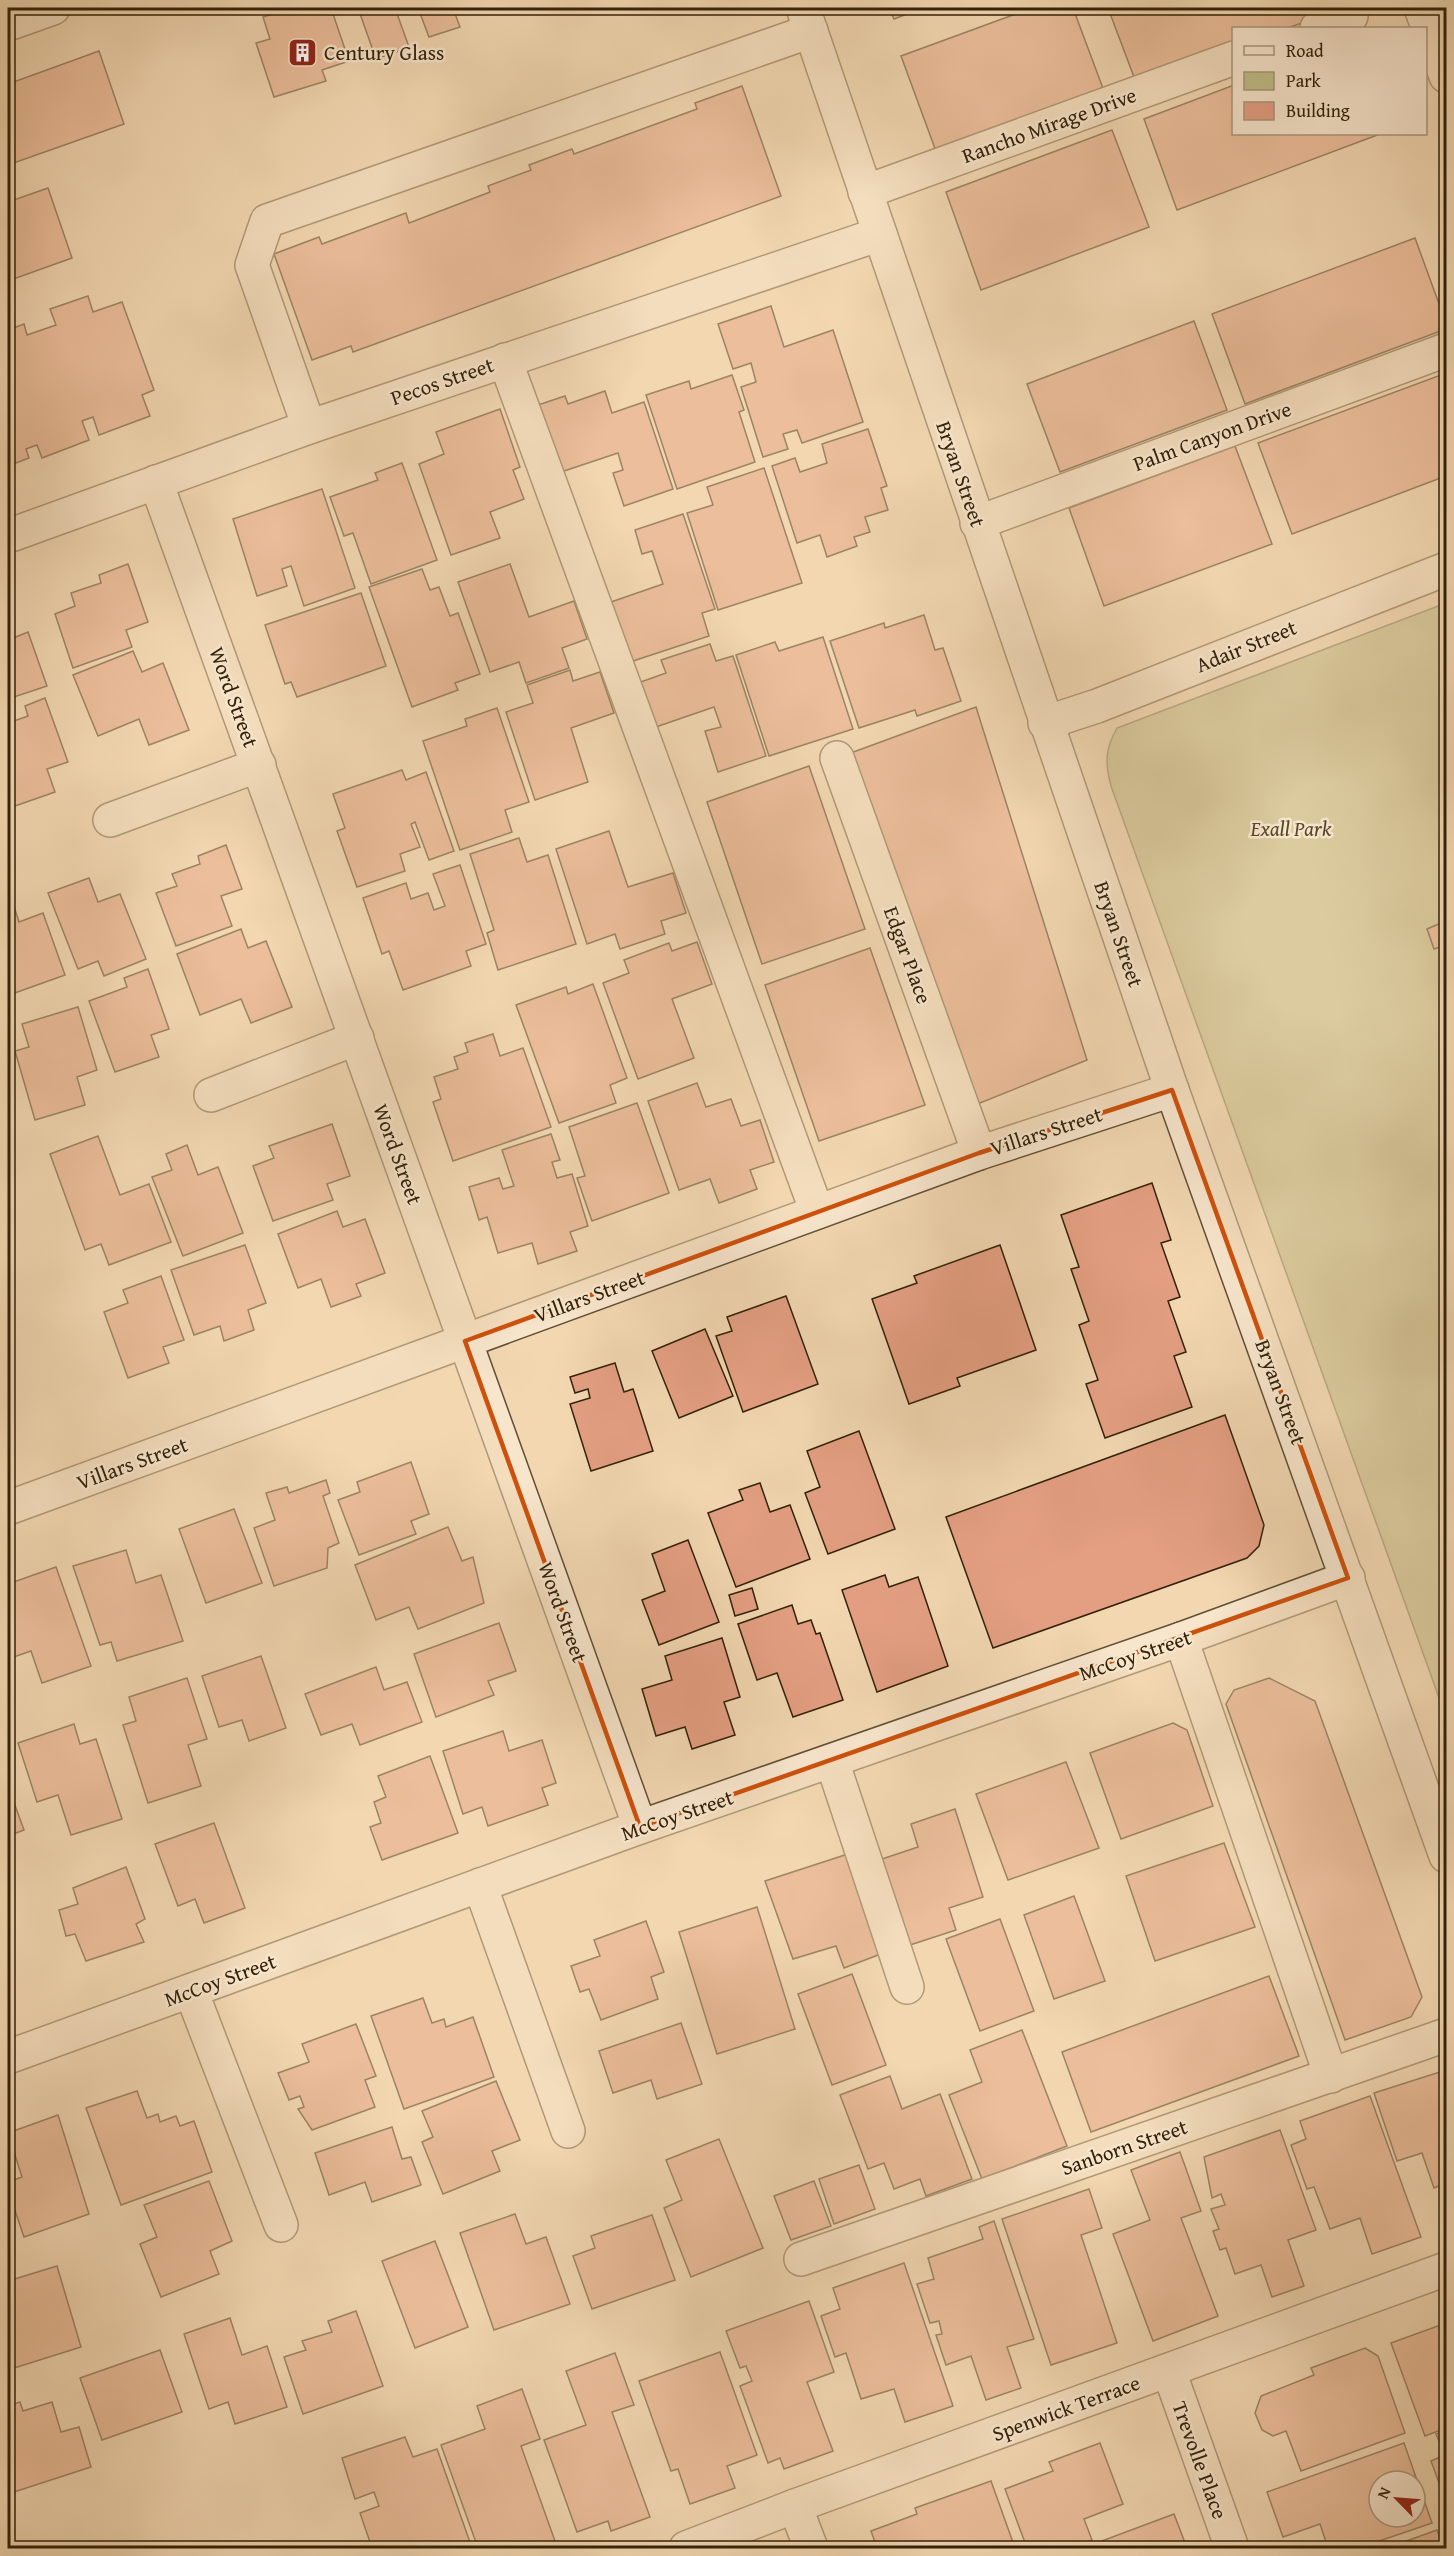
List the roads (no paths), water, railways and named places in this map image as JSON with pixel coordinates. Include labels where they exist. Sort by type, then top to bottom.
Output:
[{"type":"street","points":[[8,24],[53,8]]},
{"type":"street","points":[[1421,8],[1446,76]]},
{"type":"street","points":[[1320,27],[1351,16]]},
{"type":"street","points":[[309,427],[252,265],[267,220],[807,19]]},
{"type":"street","name":"Bryan Street","points":[[807,19],[1045,723],[1172,1090],[1446,1856]]},
{"type":"street","name":"Rancho Mirage Drive","points":[[866,192],[1232,58]]},
{"type":"street","name":"Pecos Street","points":[[8,536],[309,427],[880,234]]},
{"type":"street","name":"Palm Canyon Drive","points":[[977,523],[1446,350]]},
{"type":"street","points":[[505,360],[817,1212]]},
{"type":"street","name":"Word Street","points":[[156,482],[640,1827]]},
{"type":"street","name":"Adair Street","points":[[1045,723],[1097,706],[1446,569]]},
{"type":"street","name":"Edgar Place","points":[[837,758],[979,1153]]},
{"type":"street","points":[[110,820],[259,765]]},
{"type":"street","points":[[211,1095],[357,1038]]},
{"type":"street","name":"Villars Street","points":[[8,1508],[979,1153],[1172,1090]]},
{"type":"street","name":"McCoy Street","points":[[8,2057],[640,1827],[1181,1639],[1348,1578]]},
{"type":"street","points":[[1181,1639],[1330,2076]]},
{"type":"street","points":[[832,1761],[907,1988]]},
{"type":"street","points":[[480,1885],[568,2131]]},
{"type":"street","points":[[191,1991],[282,2225]]},
{"type":"street","name":"Sanborn Street","points":[[801,2259],[1446,2035]]},
{"type":"street","name":"Spenwick Terrace","points":[[686,2548],[1446,2268]]},
{"type":"street","name":"Trevolle Place","points":[[1169,2371],[1232,2548]]},
{"type":"street","points":[[795,2506],[811,2548]]},
{"type":"place","name":"Century Glass","points":[[303,52]]},
{"type":"park label","name":"Exall Park","points":[[1291,828]]}]
